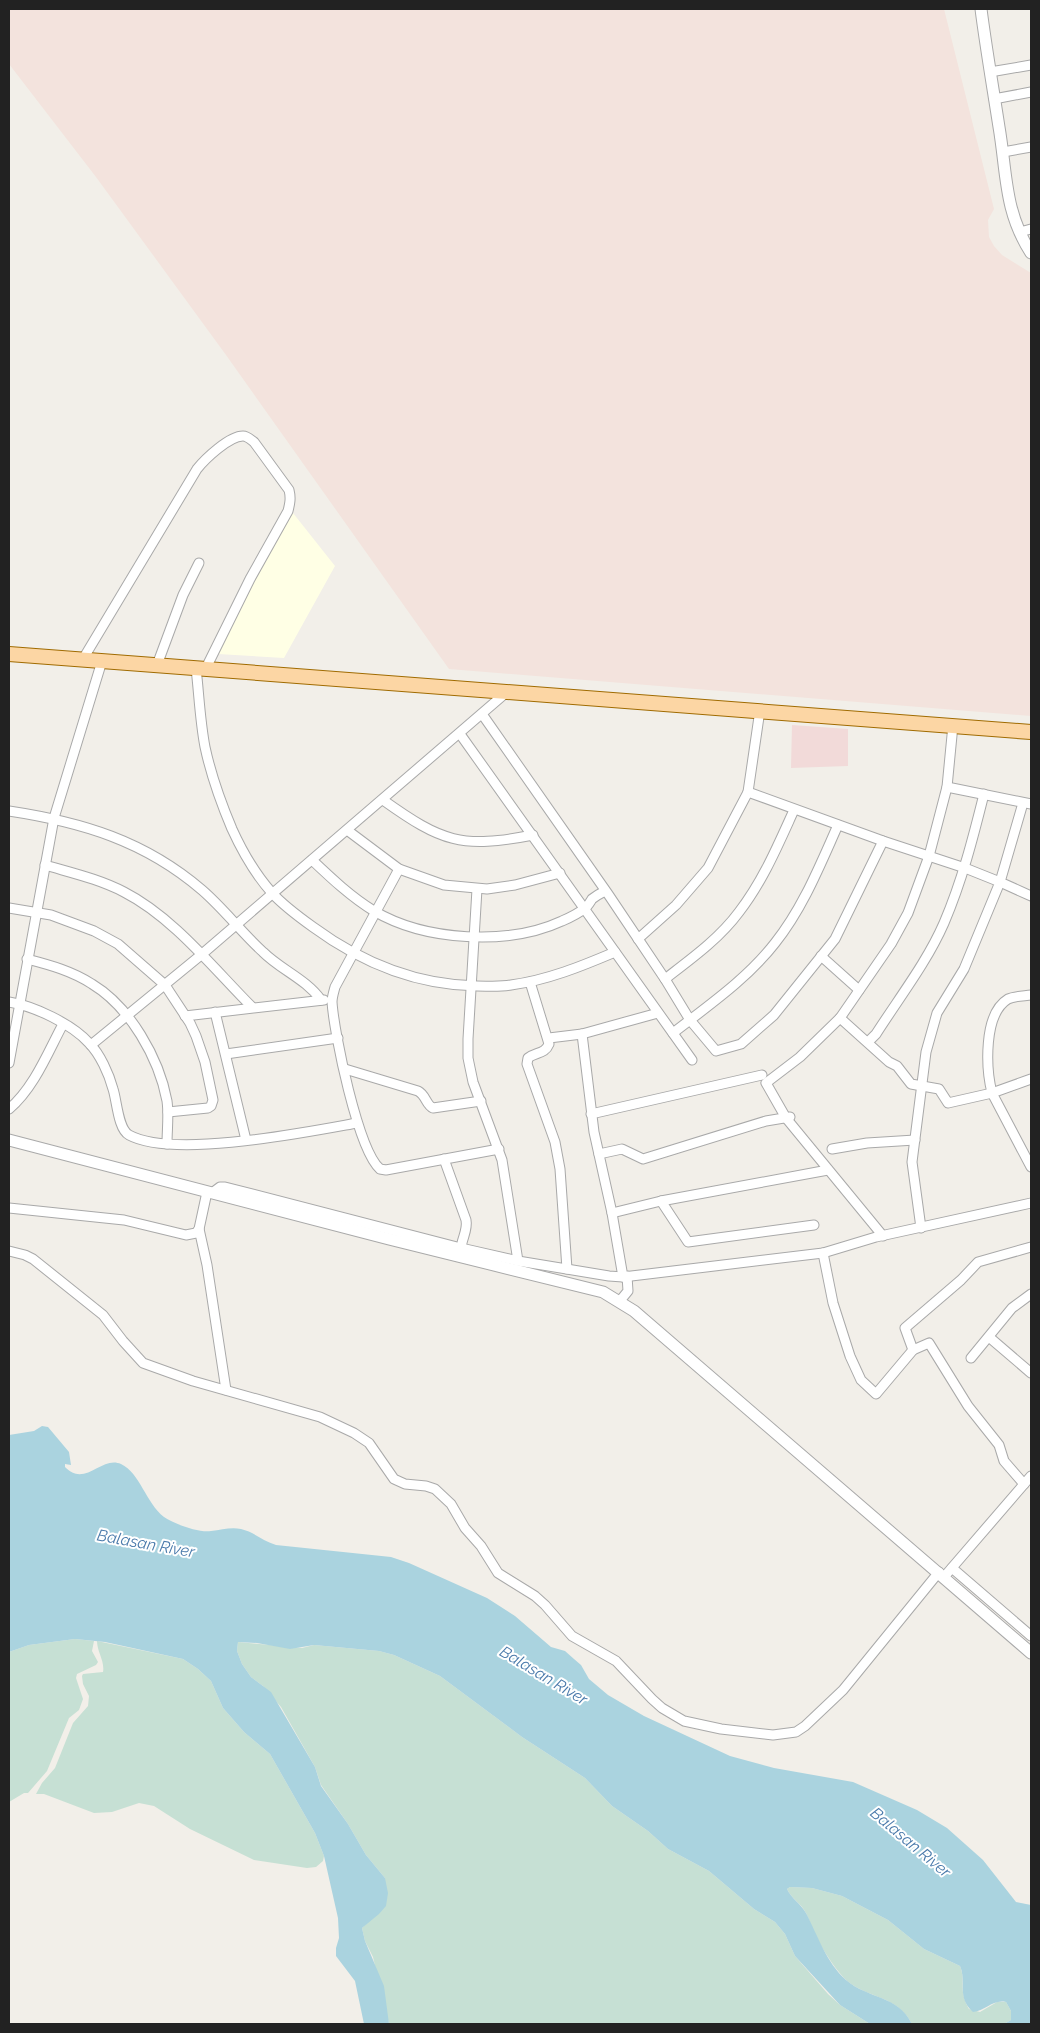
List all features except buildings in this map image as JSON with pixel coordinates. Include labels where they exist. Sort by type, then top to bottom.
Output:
[{"type":"main road","points":[[9,654],[1031,732]]},
{"type":"street","points":[[980,9],[1009,203],[1020,232],[1031,253]]},
{"type":"street","points":[[990,72],[1031,65]]},
{"type":"street","points":[[994,99],[1031,92]]},
{"type":"street","points":[[1002,152],[1031,147]]},
{"type":"street","points":[[1020,232],[1031,229]]},
{"type":"street","points":[[83,659],[197,469],[212,453],[236,438],[248,437],[254,442],[289,490],[290,504],[288,511],[201,668],[205,746],[233,831],[256,871],[273,894],[297,916],[353,953],[414,978],[452,985],[503,986],[530,982],[561,974],[615,952]]},
{"type":"street","points":[[157,665],[187,584],[199,563]]},
{"type":"street","points":[[9,1063],[54,818],[102,660]]},
{"type":"street","points":[[91,1045],[237,925],[508,691]]},
{"type":"street","points":[[638,939],[676,905],[708,868],[748,792],[760,710]]},
{"type":"street","points":[[482,714],[638,939],[690,1020],[716,1051],[741,1044],[774,1015],[835,939],[883,841]]},
{"type":"street","points":[[883,1236],[828,1170],[766,1083],[800,1057],[840,1018],[891,944],[908,913],[929,856],[947,787],[953,725]]},
{"type":"street","points":[[460,734],[692,1060]]},
{"type":"street","points":[[921,1228],[912,1162],[926,1052],[937,1013],[964,969],[1000,882],[1027,804],[947,787]]},
{"type":"street","points":[[748,792],[794,810],[965,868],[1031,896]]},
{"type":"street","points":[[868,1042],[876,1034],[929,952],[944,924],[965,868],[984,794]]},
{"type":"street","points":[[383,800],[426,829],[466,842],[494,842],[533,835]]},
{"type":"street","points":[[665,980],[709,944],[739,913],[765,873],[794,810]]},
{"type":"street","points":[[9,811],[54,818],[127,842],[161,859],[202,891],[265,954],[309,986],[321,1000]]},
{"type":"street","points":[[673,1033],[735,985],[776,942],[804,899],[838,825]]},
{"type":"street","points":[[347,830],[400,870],[437,883],[477,889],[515,885],[560,873]]},
{"type":"street","points":[[312,860],[339,884],[375,911],[427,930],[475,937],[531,931],[563,921],[585,908],[592,899],[605,891]]},
{"type":"street","points":[[45,866],[95,880],[133,897],[163,918],[252,1007]]},
{"type":"street","points":[[400,870],[375,911],[335,987],[332,1000],[338,1038],[357,1123],[373,1161],[380,1170],[499,1149]]},
{"type":"street","points":[[477,889],[468,1058],[473,1082],[502,1160],[518,1261]]},
{"type":"street","points":[[9,908],[63,918],[107,938],[130,954],[165,985],[196,1036],[205,1062],[213,1100],[208,1108],[168,1112]]},
{"type":"street","points":[[821,956],[859,990]]},
{"type":"street","points":[[27,959],[53,966],[87,981],[100,990],[128,1016],[144,1041],[159,1071],[168,1112],[167,1144]]},
{"type":"street","points":[[530,982],[550,1044],[548,1049],[528,1058],[527,1064],[557,1151],[568,1269]]},
{"type":"street","points":[[1031,995],[1009,998],[1002,1004],[994,1017],[988,1054],[988,1078],[992,1093],[1031,1167]]},
{"type":"street","points":[[185,1016],[252,1007],[332,1000]]},
{"type":"street","points":[[9,1002],[19,1004],[63,1024],[91,1045],[113,1087],[123,1129],[130,1136],[167,1144],[188,1145],[246,1140],[357,1123]]},
{"type":"street","points":[[215,1012],[246,1140]]},
{"type":"street","points":[[549,1038],[582,1034],[658,1013]]},
{"type":"street","points":[[840,1018],[889,1062],[897,1066],[910,1084],[939,1089],[948,1102],[992,1093],[1031,1079]]},
{"type":"street","points":[[9,1109],[22,1096],[33,1079],[63,1024]]},
{"type":"street","points":[[582,1034],[591,1114],[628,1291],[619,1302]]},
{"type":"street","points":[[226,1054],[338,1038]]},
{"type":"street","points":[[345,1069],[418,1091],[425,1096],[430,1106],[434,1108],[481,1102]]},
{"type":"street","points":[[591,1114],[762,1075]]},
{"type":"street","points":[[599,1154],[622,1149],[643,1158],[766,1121],[789,1117]]},
{"type":"street","points":[[9,1140],[603,1292],[634,1310],[945,1572],[1031,1653]]},
{"type":"street","points":[[832,1149],[867,1143],[915,1140]]},
{"type":"street","points":[[444,1159],[466,1220],[467,1229],[463,1236],[461,1248]]},
{"type":"street","points":[[612,1213],[661,1201],[828,1170]]},
{"type":"street","points":[[209,1192],[225,1187],[518,1261],[625,1277],[823,1253],[883,1236],[1031,1203]]},
{"type":"street","points":[[209,1192],[199,1229],[207,1265],[226,1390]]},
{"type":"street","points":[[661,1201],[688,1242],[814,1225]]},
{"type":"street","points":[[9,1208],[124,1220],[186,1235],[196,1233],[199,1229]]},
{"type":"street","points":[[914,1350],[905,1328],[961,1280],[978,1262],[1031,1247]]},
{"type":"street","points":[[9,1251],[25,1255],[33,1260],[103,1315],[143,1363],[185,1378],[295,1408],[346,1429],[369,1443],[394,1480],[404,1484],[426,1486],[435,1489],[451,1504],[465,1528],[482,1546],[498,1573],[535,1596],[572,1636],[616,1661],[662,1708],[684,1721],[721,1729],[773,1735],[796,1732],[806,1726],[843,1690],[1031,1476]]},
{"type":"street","points":[[823,1253],[833,1304],[850,1356],[861,1380],[876,1394],[914,1350],[930,1343],[968,1406],[999,1445],[1004,1461],[1024,1484]]},
{"type":"street","points":[[972,1358],[1012,1308],[1031,1294]]},
{"type":"street","points":[[989,1337],[1031,1373]]},
{"type":"street","points":[[945,1572],[1031,1636]]},
{"type":"shaded area","points":[[9,9],[944,9],[994,209],[988,220],[989,237],[1002,255],[1031,273],[1031,716],[449,669],[226,355],[96,177],[9,64]]},
{"type":"shaded area","points":[[293,513],[335,566],[284,658],[218,654],[250,587]]},
{"type":"shaded area","points":[[792,725],[848,729],[848,766],[791,768]]},
{"type":"shaded area","points":[[75,1639],[94,1641],[92,1651],[98,1662],[96,1665],[77,1674],[76,1678],[83,1699],[79,1710],[69,1718],[47,1771],[28,1793],[24,1793],[9,1802],[9,1652],[29,1645]]},
{"type":"shaded area","points":[[97,1641],[183,1659],[211,1681],[223,1708],[244,1732],[270,1754],[315,1833],[324,1856],[323,1861],[316,1867],[307,1868],[254,1860],[190,1829],[154,1806],[139,1803],[112,1812],[94,1813],[44,1794],[36,1794],[42,1783],[55,1768],[73,1723],[88,1706],[89,1696],[83,1684],[83,1674],[103,1672],[103,1664]]},
{"type":"shaded area","points":[[238,1642],[302,1648],[314,1645],[379,1651],[394,1655],[440,1676],[522,1737],[585,1778],[612,1806],[648,1831],[668,1849],[709,1871],[754,1909],[775,1922],[785,1934],[795,1956],[828,1994],[840,2005],[870,2024],[389,2024],[373,1957],[365,1941],[362,1928],[367,1923],[385,1878],[366,1855],[348,1824],[321,1785],[315,1767],[281,1707],[263,1686],[251,1677],[242,1664],[237,1651]]},
{"type":"shaded area","points":[[790,1887],[812,1888],[842,1896],[888,1920],[924,1949],[960,1966],[964,1996],[969,2009],[980,2012],[997,2002],[1006,2002],[1011,2011],[1011,2020],[1004,2024],[912,2024],[906,2014],[898,2007],[861,1990],[844,1978],[819,1942],[804,1909],[787,1889]]},
{"type":"water","name":"Balasan River","points":[[42,1426],[48,1427],[69,1452],[71,1465],[65,1464],[65,1467],[72,1473],[86,1473],[114,1462],[121,1464],[133,1474],[158,1511],[164,1517],[174,1522],[193,1529],[206,1531],[230,1528],[241,1529],[276,1545],[391,1557],[409,1563],[487,1598],[515,1616],[551,1647],[565,1651],[581,1665],[589,1679],[608,1695],[644,1716],[730,1756],[774,1768],[853,1782],[917,1810],[947,1828],[983,1860],[1016,1902],[1031,1905],[1031,2024],[1004,2024],[1011,2020],[1011,2011],[1006,2002],[997,2002],[973,2012],[963,1995],[960,1966],[924,1949],[888,1920],[842,1896],[812,1888],[790,1887],[787,1889],[806,1913],[823,1948],[839,1973],[855,1986],[891,2002],[906,2015],[912,2024],[870,2024],[840,2005],[795,1956],[785,1934],[775,1922],[754,1909],[709,1871],[668,1849],[648,1831],[612,1806],[585,1778],[522,1737],[440,1676],[394,1655],[379,1651],[314,1645],[290,1649],[257,1643],[238,1642],[237,1651],[242,1664],[251,1677],[271,1692],[315,1767],[321,1786],[348,1824],[366,1855],[385,1878],[388,1893],[386,1906],[362,1928],[365,1941],[384,1986],[389,2024],[364,2024],[355,1981],[336,1956],[339,1938],[338,1918],[324,1856],[315,1833],[270,1754],[244,1732],[223,1708],[211,1681],[183,1659],[105,1642],[75,1639],[29,1645],[9,1652],[9,1435],[34,1431]]}]
